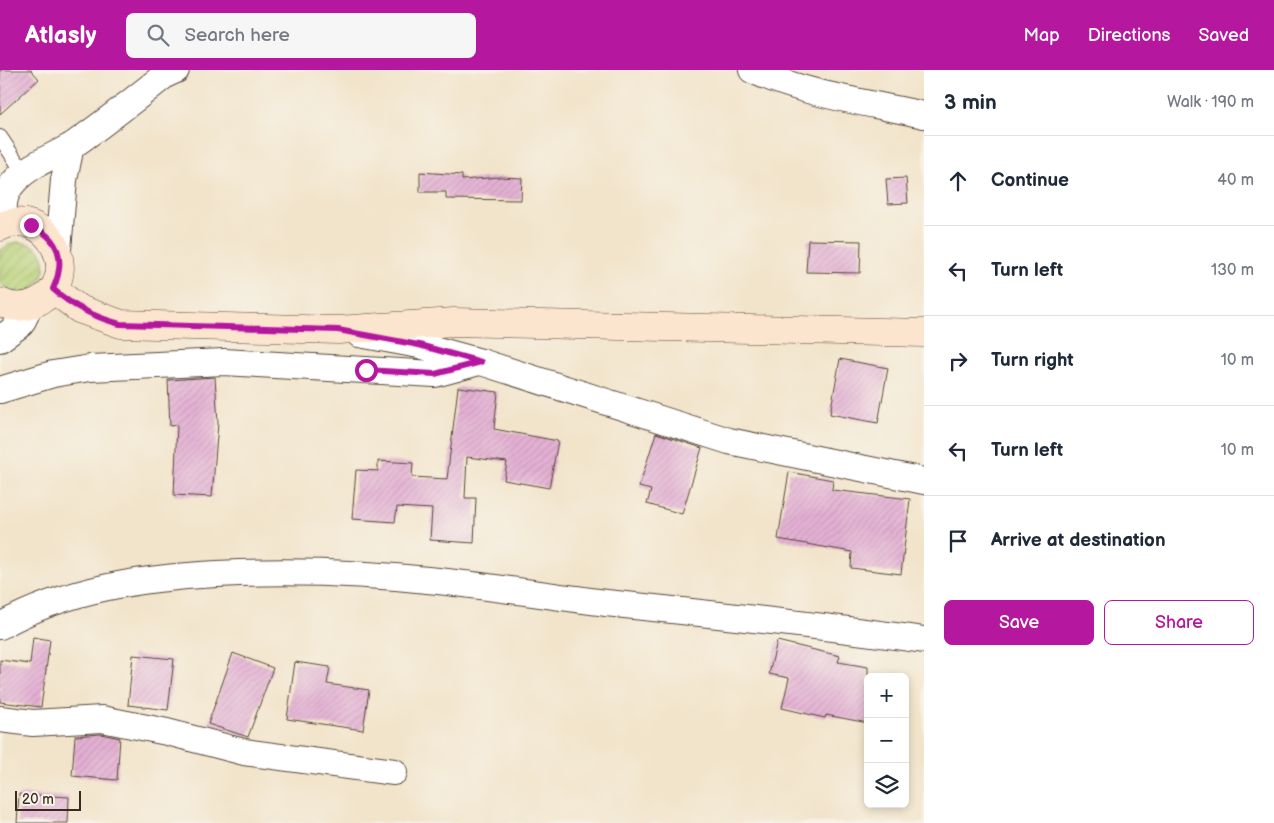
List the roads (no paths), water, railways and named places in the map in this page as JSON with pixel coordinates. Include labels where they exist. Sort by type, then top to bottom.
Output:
[{"type":"street","points":[[58,250],[42,230],[31,225],[18,223],[3,226],[4,197],[14,182],[24,173],[71,146],[165,75],[176,70]]},
{"type":"street","points":[[752,70],[777,81],[843,98],[924,115]]},
{"type":"street","points":[[0,302],[15,307],[30,306],[43,299],[53,289],[59,276],[61,263],[58,250],[64,180],[71,146]]},
{"type":"street","points":[[53,289],[79,309],[120,324],[338,330],[454,322],[924,333]]},
{"type":"street","points":[[0,339],[21,324],[30,306]]},
{"type":"street","points":[[338,330],[419,345],[481,362],[729,441],[924,481]]},
{"type":"street","points":[[0,390],[53,374],[90,368],[224,362],[435,374],[481,362]]},
{"type":"street","points":[[0,626],[26,612],[95,588],[176,576],[277,571],[436,580],[605,602],[778,620],[924,640]]},
{"type":"street","points":[[0,719],[32,724],[102,719],[167,732],[244,752],[394,772]]},
{"type":"lane","points":[[0,138],[24,173]]}]
